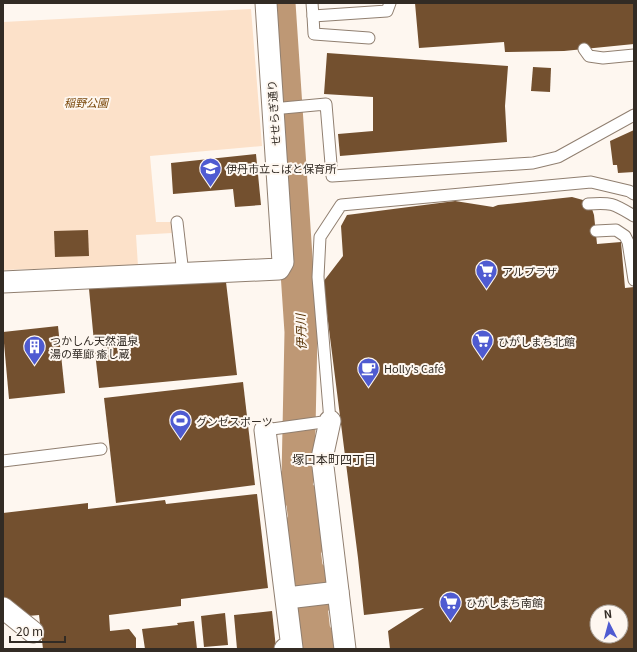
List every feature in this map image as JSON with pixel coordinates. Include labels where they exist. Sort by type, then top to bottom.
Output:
[{"type":"street","name":"せせらぎ通り","points":[[183,274],[279,269],[283,262],[276,108],[266,3]]},
{"type":"street","points":[[3,282],[183,274]]},
{"type":"street","points":[[323,422],[322,458],[345,649]]},
{"type":"street","points":[[275,428],[292,648],[285,649]]},
{"type":"street","points":[[287,598],[338,592]]},
{"type":"street","points":[[3,608],[33,632]]},
{"type":"lane","points":[[312,3],[314,34],[369,38]]},
{"type":"lane","points":[[313,16],[388,11],[390,3]]},
{"type":"lane","points":[[584,49],[589,56],[603,58],[634,55]]},
{"type":"lane","points":[[276,108],[326,104],[332,176],[533,162],[558,156],[634,115]]},
{"type":"lane","points":[[275,428],[323,422],[318,277],[320,237],[341,205],[591,182],[629,191],[634,194]]},
{"type":"lane","points":[[588,204],[610,203],[634,216]]},
{"type":"lane","points":[[178,222],[183,274]]},
{"type":"lane","points":[[596,231],[616,230],[625,236],[628,242],[634,280]]},
{"type":"lane","points":[[3,461],[101,449]]},
{"type":"green space","name":"稲野公園","points":[[251,9],[262,146],[150,156],[156,222],[171,222],[172,233],[136,235],[138,266],[3,270],[3,22]]},
{"type":"building","points":[[415,3],[634,3],[634,44],[564,51],[505,52],[504,42],[419,48]]},
{"type":"building","points":[[327,53],[508,66],[505,106],[507,142],[340,156],[338,134],[373,131],[373,97],[324,94]]},
{"type":"building","points":[[533,67],[551,68],[550,92],[531,91]]},
{"type":"building","points":[[634,130],[634,172],[618,173],[617,165],[613,165],[610,141]]},
{"type":"building","points":[[256,154],[261,205],[235,207],[233,189],[173,194],[171,163]]},
{"type":"building","name":"ひがしまち北館","points":[[572,197],[583,200],[592,209],[594,215],[597,244],[621,242],[625,288],[634,287],[634,649],[390,649],[388,631],[424,608],[364,615],[323,282],[343,256],[341,226],[347,215],[455,201],[493,207],[498,205]]},
{"type":"building","points":[[88,230],[89,256],[55,257],[54,231]]},
{"type":"building","points":[[226,282],[237,375],[99,388],[95,352],[102,351],[101,341],[94,342],[89,289]]},
{"type":"building","name":"つかしん天然温泉 湯の華廊 瘉し蔵","points":[[58,326],[65,393],[9,399],[3,332]]},
{"type":"building","name":"グンゼスポーツ","points":[[243,382],[255,485],[116,503],[104,398]]},
{"type":"building","points":[[257,494],[268,588],[181,599],[181,606],[109,615],[110,631],[129,629],[136,638],[136,649],[43,649],[39,615],[28,616],[3,597],[3,513],[88,503],[88,509],[165,500],[166,504]]},
{"type":"building","points":[[272,611],[276,648],[237,649],[234,615]]},
{"type":"building","points":[[225,613],[228,645],[204,647],[201,616]]},
{"type":"building","points":[[194,621],[197,649],[145,649],[142,629],[178,625],[177,623]]},
{"type":"waterway","name":"伊丹川","points":[[279,3],[301,332],[298,477],[296,479],[297,493],[302,497],[305,521],[303,523],[306,547],[304,550],[307,573],[311,576],[314,603],[311,606],[314,633],[316,635],[318,646],[315,649]]},
{"type":"place","name":"伊丹市立こばと保育所","points":[[211,188]]},
{"type":"place","name":"アルプラザ","points":[[486,290]]},
{"type":"place","name":"ひがしまち北館","points":[[483,360]]},
{"type":"place","name":"つかしん天然温泉 湯の華廊 瘉し蔵","points":[[34,366]]},
{"type":"place","name":"Holly's Café","points":[[369,388]]},
{"type":"place","name":"グンゼスポーツ","points":[[180,440]]},
{"type":"place","name":"ひがしまち南館","points":[[451,622]]},
{"type":"district","name":"塚口本町四丁目","points":[[334,458]]}]
